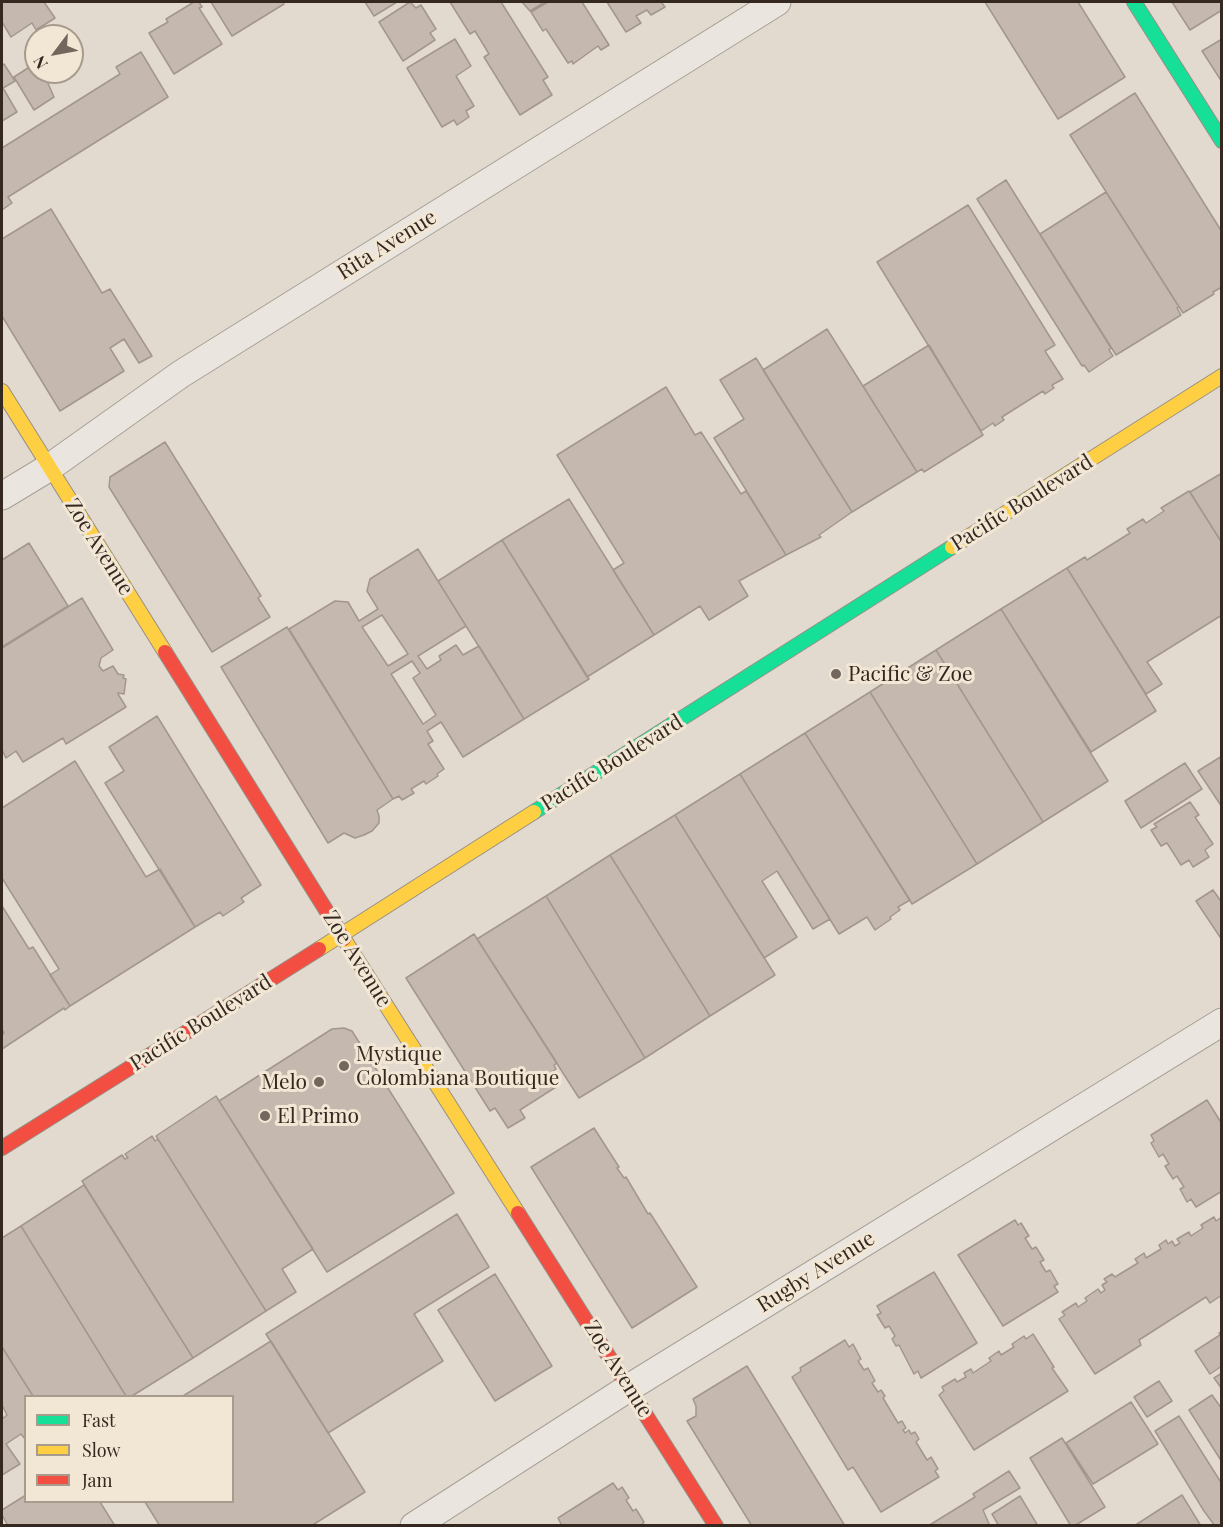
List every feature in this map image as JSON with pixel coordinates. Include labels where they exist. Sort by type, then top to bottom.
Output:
[{"type":"street","name":"Rita Avenue","points":[[2,496],[50,467],[181,374],[777,2]]},
{"type":"street","points":[[1134,2],[1221,141]]},
{"type":"street","name":"Pacific Boulevard","points":[[2,1148],[1221,376]]},
{"type":"street","name":"Zoe Avenue","points":[[2,391],[341,935],[630,1387],[716,1526]]},
{"type":"street","name":"Rugby Avenue","points":[[414,1526],[630,1387],[1221,1022]]},
{"type":"building","points":[[2,2],[44,2],[55,18],[46,24],[24,24],[24,28],[11,37],[2,22]]},
{"type":"building","points":[[194,2],[199,2],[202,7],[199,8],[222,44],[174,74],[149,33],[168,22],[166,19]]},
{"type":"building","points":[[211,2],[283,2],[284,4],[232,36]]},
{"type":"building","points":[[365,2],[397,2],[374,16]]},
{"type":"building","points":[[410,2],[416,8],[421,5],[436,29],[430,33],[435,40],[403,61],[379,22]]},
{"type":"building","points":[[450,2],[501,2],[548,77],[543,80],[552,95],[520,115],[484,57],[489,54],[475,31],[470,34]]},
{"type":"building","points":[[522,2],[545,2],[530,11]]},
{"type":"building","points":[[548,2],[582,2],[609,45],[601,50],[598,46],[573,64],[572,61],[568,63],[546,29],[543,31],[531,12]]},
{"type":"building","points":[[607,2],[661,2],[665,7],[651,15],[647,10],[636,16],[641,23],[626,32]]},
{"type":"building","points":[[985,2],[1078,2],[1125,77],[1058,119]]},
{"type":"building","points":[[1172,2],[1222,2],[1222,10],[1190,30]]},
{"type":"building","points":[[455,39],[471,66],[456,76],[474,106],[466,111],[469,117],[457,125],[454,120],[442,127],[407,68]]},
{"type":"building","points":[[1222,39],[1222,82],[1202,51]]},
{"type":"building","points":[[141,52],[168,97],[8,197],[12,203],[2,210],[2,148],[120,74],[116,67]]},
{"type":"building","points":[[4,64],[15,81],[3,88],[17,112],[2,121],[2,66]]},
{"type":"building","points":[[24,71],[24,84],[48,84],[54,97],[34,110],[14,77]]},
{"type":"building","points":[[1135,93],[1222,232],[1222,287],[1183,313],[1070,135]]},
{"type":"building","points":[[1006,180],[1111,348],[1109,350],[1113,356],[1089,372],[1084,365],[1082,366],[977,199]]},
{"type":"building","points":[[1106,192],[1179,307],[1177,308],[1181,315],[1116,355],[1040,234]]},
{"type":"building","points":[[968,205],[1055,345],[1045,351],[1063,379],[1052,385],[1054,388],[1045,394],[1043,391],[1002,417],[1004,420],[995,426],[993,423],[981,431],[877,262]]},
{"type":"building","points":[[51,209],[102,293],[110,289],[152,356],[139,363],[124,339],[110,348],[124,371],[60,411],[2,316],[2,239]]},
{"type":"building","points":[[827,329],[917,472],[852,512],[763,370]]},
{"type":"building","points":[[929,345],[983,435],[924,472],[922,469],[917,472],[863,386]]},
{"type":"building","points":[[756,358],[852,512],[819,535],[821,537],[786,555],[714,438],[744,419],[720,380]]},
{"type":"building","points":[[666,387],[695,435],[701,432],[741,494],[746,491],[786,555],[739,581],[748,596],[709,620],[700,606],[654,635],[613,570],[624,563],[557,455]]},
{"type":"building","points":[[165,442],[261,596],[258,598],[270,617],[212,652],[109,487],[110,477]]},
{"type":"building","points":[[1222,473],[1222,543],[1190,492]]},
{"type":"building","points":[[1189,491],[1222,543],[1222,615],[1147,662],[1162,684],[1146,694],[1067,568],[1085,557],[1087,560],[1130,533],[1127,529],[1143,519],[1146,523],[1164,511],[1161,508]]},
{"type":"building","points":[[569,499],[654,635],[587,677],[502,540]]},
{"type":"building","points":[[502,540],[589,679],[524,719],[438,581]]},
{"type":"building","points":[[29,543],[68,606],[2,647],[2,560]]},
{"type":"building","points":[[418,549],[466,626],[418,656],[427,669],[441,660],[439,656],[456,645],[463,655],[479,646],[524,719],[463,757],[441,722],[427,731],[433,741],[428,744],[444,769],[426,784],[424,781],[411,789],[414,793],[402,800],[399,796],[393,799],[289,629],[335,601],[348,602],[359,621],[378,609],[367,591],[370,579]],"holes":[[[382,615],[408,654],[388,666],[362,627]],[[412,661],[420,673],[413,678],[436,715],[423,724],[391,674]]]},
{"type":"building","points":[[1067,568],[1156,711],[1091,752],[1001,609]]},
{"type":"building","points":[[82,598],[113,650],[101,658],[99,666],[103,671],[113,666],[118,674],[124,675],[123,678],[126,679],[124,694],[118,694],[126,707],[66,744],[63,738],[23,762],[16,751],[6,758],[2,750],[2,648]]},
{"type":"building","points":[[1001,609],[1108,781],[1043,822],[936,650]]},
{"type":"building","points":[[287,627],[393,799],[377,810],[379,823],[372,831],[364,835],[355,838],[344,833],[328,843],[221,667]]},
{"type":"building","points":[[936,650],[1043,822],[977,864],[870,692]]},
{"type":"building","points":[[870,692],[977,864],[912,904],[805,733]]},
{"type":"building","points":[[157,716],[261,885],[241,898],[244,902],[223,916],[220,912],[195,927],[105,783],[124,771],[109,747]]},
{"type":"building","points":[[805,733],[910,900],[898,907],[900,910],[890,917],[891,919],[875,930],[867,917],[839,934],[740,774]]},
{"type":"building","points":[[1222,756],[1222,807],[1198,771]]},
{"type":"building","points":[[75,761],[146,877],[160,869],[195,927],[70,1006],[50,975],[59,969],[2,878],[2,808]]},
{"type":"building","points":[[1185,763],[1202,789],[1141,828],[1125,801]]},
{"type":"building","points":[[740,774],[830,919],[813,929],[777,871],[762,881],[797,937],[764,958],[675,815]]},
{"type":"building","points":[[1190,802],[1199,815],[1195,817],[1213,844],[1205,850],[1209,857],[1193,867],[1189,860],[1181,865],[1167,843],[1161,846],[1151,830],[1157,827],[1154,824]]},
{"type":"building","points":[[675,815],[775,975],[710,1016],[610,855]]},
{"type":"building","points":[[610,855],[710,1016],[645,1058],[546,896]]},
{"type":"building","points":[[1213,890],[1220,900],[1222,898],[1222,940],[1196,901]]},
{"type":"building","points":[[546,896],[645,1058],[579,1098],[477,939]]},
{"type":"building","points":[[2,906],[29,949],[33,947],[70,1006],[2,1049],[4,1033],[2,1029]]},
{"type":"building","points":[[474,934],[557,1063],[554,1065],[556,1069],[548,1075],[556,1087],[520,1110],[525,1118],[508,1128],[495,1108],[490,1111],[406,978]]},
{"type":"building","points":[[344,1028],[352,1031],[454,1193],[327,1272],[219,1101],[332,1029]]},
{"type":"building","points":[[216,1096],[313,1249],[282,1269],[296,1292],[266,1311],[156,1136]]},
{"type":"building","points":[[1207,1100],[1222,1124],[1222,1191],[1196,1207],[1191,1199],[1187,1202],[1180,1189],[1184,1187],[1177,1176],[1173,1179],[1165,1166],[1169,1164],[1163,1154],[1159,1157],[1151,1143],[1154,1141],[1151,1135]]},
{"type":"building","points":[[594,1128],[619,1167],[617,1168],[624,1178],[626,1177],[697,1287],[632,1328],[531,1167]]},
{"type":"building","points":[[152,1136],[155,1141],[158,1139],[266,1311],[193,1358],[82,1181],[122,1155],[125,1159],[128,1158],[125,1154]]},
{"type":"building","points":[[84,1185],[193,1358],[134,1395],[125,1395],[21,1226]]},
{"type":"building","points":[[457,1214],[489,1267],[414,1314],[443,1361],[328,1433],[266,1334]]},
{"type":"building","points":[[1214,1217],[1216,1221],[1222,1217],[1222,1295],[1210,1303],[1206,1297],[1139,1340],[1141,1345],[1095,1374],[1059,1319],[1065,1315],[1062,1312],[1076,1303],[1078,1307],[1087,1301],[1085,1298],[1098,1289],[1101,1293],[1105,1290],[1102,1285],[1107,1282],[1104,1279],[1112,1274],[1115,1277],[1138,1263],[1135,1259],[1144,1253],[1146,1258],[1161,1249],[1159,1245],[1166,1240],[1168,1244],[1172,1241],[1175,1246],[1180,1243],[1177,1239],[1189,1232],[1191,1236],[1203,1228],[1201,1225]]},
{"type":"building","points":[[1015,1220],[1018,1225],[1021,1223],[1029,1236],[1025,1238],[1032,1249],[1036,1247],[1044,1260],[1040,1262],[1046,1272],[1050,1270],[1058,1284],[1054,1286],[1058,1292],[1003,1326],[958,1255]]},
{"type":"building","points":[[21,1226],[125,1395],[32,1395],[2,1347],[2,1238]]},
{"type":"building","points":[[934,1272],[977,1343],[921,1378],[918,1371],[914,1374],[899,1345],[896,1346],[892,1339],[895,1336],[889,1326],[885,1328],[877,1315],[881,1313],[877,1306]]},
{"type":"building","points":[[495,1274],[552,1366],[495,1401],[438,1310]]},
{"type":"building","points":[[1222,1331],[1222,1366],[1210,1374],[1195,1351],[1220,1335]]},
{"type":"building","points":[[1033,1334],[1068,1391],[974,1450],[939,1395],[944,1391],[942,1387],[955,1379],[957,1382],[966,1377],[964,1373],[971,1369],[973,1373],[991,1361],[989,1358],[999,1351],[1001,1355],[1014,1347],[1012,1344],[1024,1336],[1026,1339]]},
{"type":"building","points":[[845,1340],[849,1347],[853,1344],[861,1359],[858,1361],[864,1370],[868,1368],[875,1381],[872,1383],[878,1392],[881,1390],[885,1396],[883,1398],[898,1423],[902,1421],[906,1428],[903,1430],[905,1433],[909,1430],[911,1434],[915,1432],[919,1439],[916,1442],[927,1460],[931,1457],[938,1469],[935,1471],[939,1477],[881,1512],[853,1467],[848,1470],[792,1377],[801,1371],[800,1368]]},
{"type":"building","points":[[271,1341],[365,1492],[311,1526],[160,1526],[146,1503],[234,1503],[234,1395],[185,1395]]},
{"type":"building","points":[[2,1347],[32,1395],[24,1395],[24,1438],[21,1434],[6,1444],[20,1464],[2,1475],[2,1419],[7,1415],[2,1405]]},
{"type":"building","points":[[747,1366],[845,1526],[752,1526],[687,1421],[696,1416],[693,1399]]},
{"type":"building","points":[[1222,1373],[1222,1389],[1214,1378]]},
{"type":"building","points":[[1159,1381],[1172,1401],[1147,1417],[1134,1397]]},
{"type":"building","points":[[1212,1395],[1222,1409],[1222,1462],[1189,1410]]},
{"type":"building","points":[[1131,1402],[1158,1444],[1093,1484],[1066,1443]]},
{"type":"building","points":[[1179,1416],[1222,1484],[1222,1526],[1215,1526],[1204,1511],[1155,1431]]},
{"type":"building","points":[[1062,1438],[1105,1507],[1074,1526],[1071,1526],[1030,1458]]},
{"type":"building","points":[[1009,1471],[1020,1488],[983,1510],[990,1526],[928,1526],[975,1497],[973,1494]]},
{"type":"building","points":[[613,1483],[618,1490],[622,1487],[629,1498],[626,1500],[633,1511],[636,1509],[644,1522],[641,1526],[562,1526],[558,1518]]},
{"type":"building","points":[[1182,1495],[1201,1526],[1134,1526]]},
{"type":"building","points":[[24,1496],[24,1503],[101,1503],[115,1526],[8,1526],[2,1510]]},
{"type":"building","points":[[1020,1496],[1038,1526],[999,1526],[992,1514]]},
{"type":"traffic: fast","points":[[1134,2],[1222,141]]},
{"type":"traffic: fast","points":[[534,812],[952,547]]},
{"type":"traffic: slow","points":[[952,547],[1222,376]]},
{"type":"traffic: slow","points":[[2,391],[165,652]]},
{"type":"traffic: slow","points":[[319,949],[534,812]]},
{"type":"traffic: slow","points":[[344,939],[518,1213]]},
{"type":"traffic: jam","points":[[165,652],[344,939]]},
{"type":"traffic: jam","points":[[2,1148],[319,949]]},
{"type":"traffic: jam","points":[[518,1213],[716,1526]]},
{"type":"place","name":"Pacific & Zoe","points":[[836,674]]},
{"type":"place","name":"Mystique Colombiana Boutique","points":[[344,1066]]},
{"type":"place","name":"Melo","points":[[319,1082]]},
{"type":"place","name":"El Primo","points":[[265,1116]]}]
